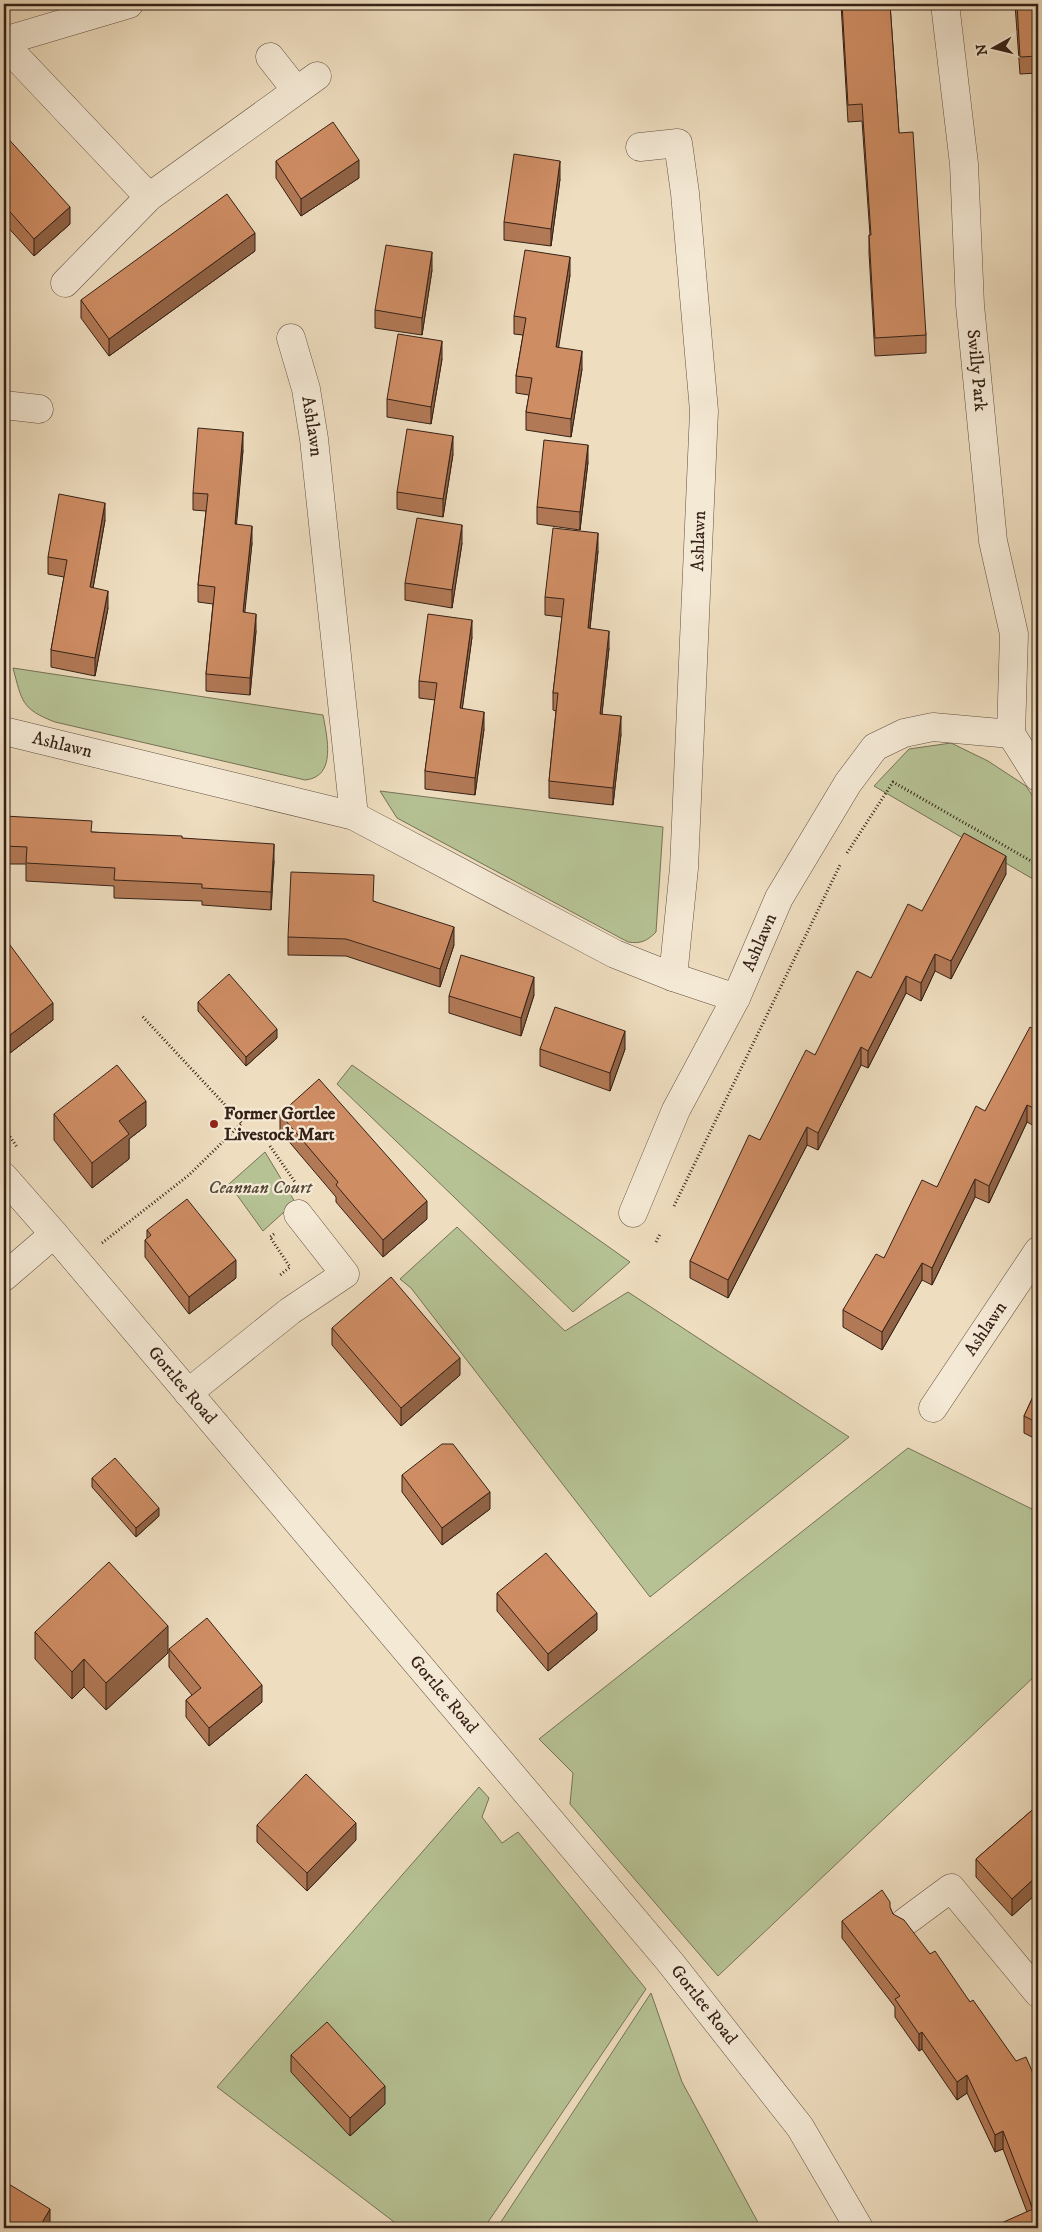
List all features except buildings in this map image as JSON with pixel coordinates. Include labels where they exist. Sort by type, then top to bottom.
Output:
[{"type":"street","points":[[129,4],[4,43],[149,197]]},
{"type":"street","name":"Swilly Park","points":[[945,4],[964,164],[970,305],[993,541],[1014,634],[1011,734]]},
{"type":"street","points":[[65,283],[149,197],[306,83],[270,57]]},
{"type":"street","name":"Ashlawn","points":[[640,147],[678,143],[685,193],[704,411],[684,868],[672,977]]},
{"type":"street","name":"Ashlawn","points":[[291,338],[306,389],[314,439],[354,816]]},
{"type":"street","points":[[4,405],[39,409]]},
{"type":"street","name":"Ashlawn","points":[[633,1212],[676,1110],[736,998],[779,898],[848,783],[876,747],[904,733],[933,727],[1011,734]]},
{"type":"street","name":"Ashlawn","points":[[4,730],[354,816],[615,954],[672,977],[736,998]]},
{"type":"street","points":[[1011,734],[1038,777]]},
{"type":"street","name":"Gortlee Road","points":[[4,1177],[670,1962],[800,2127],[859,2228]]},
{"type":"street","points":[[188,1393],[290,1311],[345,1274],[298,1214]]},
{"type":"street","points":[[4,1276],[54,1234]]},
{"type":"street","name":"Ashlawn","points":[[933,1408],[1038,1251]]},
{"type":"street","points":[[905,1922],[951,1888],[1035,1983]]},
{"type":"path","points":[[673,1208],[842,860],[893,782],[1038,865]]},
{"type":"path","points":[[78,1262],[189,1175],[242,1123],[142,1016]]},
{"type":"path","points":[[4,1128],[19,1150]]},
{"type":"path","points":[[270,1146],[311,1204],[270,1237],[290,1267],[276,1279]]},
{"type":"path","points":[[656,1242],[664,1225]]},
{"type":"green space","points":[[13,668],[323,715],[328,744],[326,764],[322,772],[315,777],[305,780],[55,722],[35,713],[29,708],[21,696]]},
{"type":"green space","points":[[951,743],[988,761],[1026,786],[1038,804],[1038,882],[874,786],[909,749]]},
{"type":"green space","points":[[380,791],[663,827],[656,932],[644,941],[637,943],[628,942],[397,818]]},
{"type":"green space","points":[[352,1065],[630,1262],[573,1312],[337,1084]]},
{"type":"green space","name":"Ceannan Court","points":[[265,1152],[295,1202],[263,1231],[229,1184]]},
{"type":"green space","points":[[457,1227],[565,1331],[628,1292],[849,1437],[650,1597],[411,1288],[400,1279]]},
{"type":"green space","points":[[908,1448],[1038,1512],[1038,1673],[718,1976],[570,1804],[573,1773],[539,1739]]},
{"type":"green space","points":[[479,1787],[489,1798],[482,1817],[502,1843],[518,1832],[646,1989],[484,2228],[402,2228],[217,2087]]},
{"type":"green space","points":[[651,1993],[682,2082],[761,2228],[497,2228]]},
{"type":"place","name":"Former Gortlee Livestock Mart","points":[[214,1124]]}]
